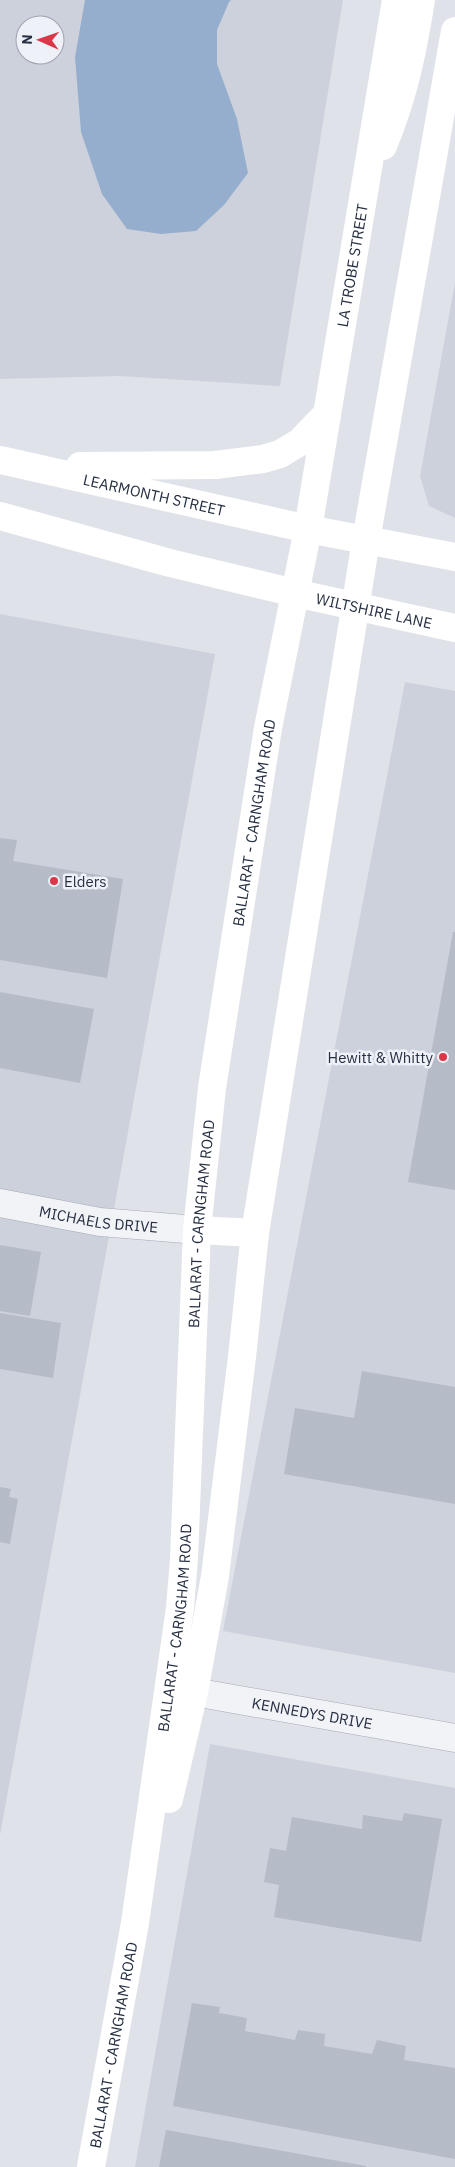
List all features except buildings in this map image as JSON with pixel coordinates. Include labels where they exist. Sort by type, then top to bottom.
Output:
[{"type":"main road","name":"LA TROBE STREET","points":[[308,528],[396,0]]},
{"type":"main road","points":[[365,189],[398,109],[413,50],[421,0]]},
{"type":"main road","points":[[366,540],[453,40],[413,50]]},
{"type":"main road","points":[[30,466],[215,465],[263,459],[280,454],[300,442],[327,414]]},
{"type":"main road","name":"LEARMONTH STREET","points":[[0,460],[308,528]]},
{"type":"main road","points":[[0,516],[170,563],[295,593]]},
{"type":"main road","points":[[308,528],[455,557]]},
{"type":"main road","name":"BALLARAT - CARNGHAM ROAD","points":[[182,1690],[184,1559],[197,1230],[212,1088],[250,835],[270,718],[308,528]]},
{"type":"main road","name":"BALLARAT - CARNGHAM ROAD","points":[[91,2167],[135,1923],[182,1690],[215,1576],[255,1233],[366,540]]},
{"type":"main road","name":"WILTSHIRE LANE","points":[[295,593],[455,628]]},
{"type":"main road","points":[[197,1230],[255,1233]]},
{"type":"street","name":"MICHAELS DRIVE","points":[[0,1204],[100,1222],[197,1230]]},
{"type":"street","name":"KENNEDYS DRIVE","points":[[182,1690],[455,1738]]},
{"type":"shaded area","points":[[0,0],[343,0],[280,386],[120,376],[0,379]]},
{"type":"shaded area","points":[[455,282],[455,518],[429,506],[420,476]]},
{"type":"shaded area","points":[[0,614],[215,654],[0,1835]]},
{"type":"shaded area","points":[[405,682],[455,691],[455,1673],[223,1631]]},
{"type":"shaded area","points":[[210,1744],[455,1788],[455,2167],[135,2167]]},
{"type":"water","points":[[85,0],[231,0],[217,30],[217,64],[237,119],[248,173],[224,205],[196,231],[161,234],[127,229],[102,194],[81,132],[75,57]]},
{"type":"place","name":"Elders","points":[[54,881]]},
{"type":"place","name":"Hewitt & Whitty","points":[[443,1057]]}]
